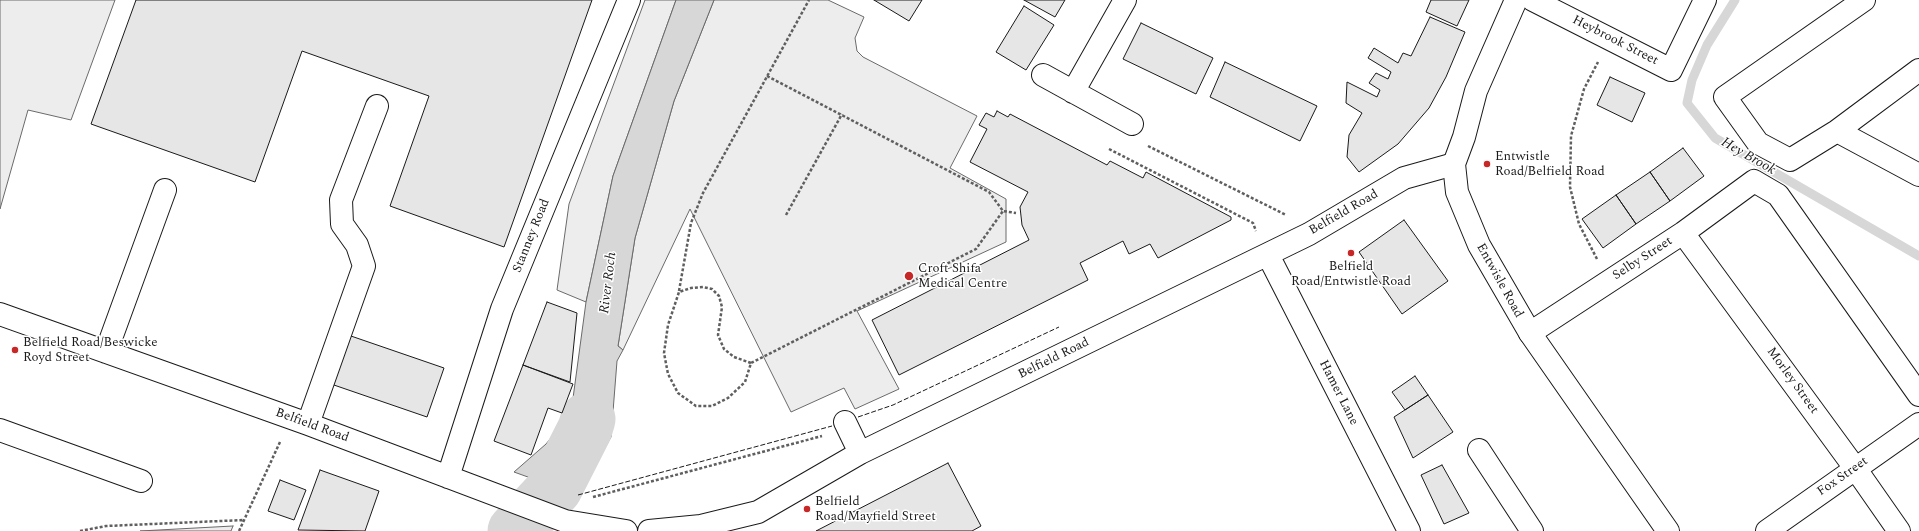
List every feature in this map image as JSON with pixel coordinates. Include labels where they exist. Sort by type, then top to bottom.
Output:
[{"type":"street","name":"Stanney Road","points":[[448,477],[502,309],[629,0]]},
{"type":"street","points":[[1073,92],[1124,0]]},
{"type":"street","name":"Entwisle Road","points":[[1516,0],[1476,91],[1464,137],[1454,164],[1457,192],[1478,245],[1530,334],[1668,531]]},
{"type":"street","name":"Heybrook Street","points":[[1533,0],[1670,70],[1705,0]]},
{"type":"street","points":[[1864,0],[1725,97],[1758,144],[1790,160],[1837,131],[1919,70]]},
{"type":"street","points":[[1043,75],[1132,124]]},
{"type":"street","points":[[300,421],[364,266],[357,245],[342,224],[341,200],[377,106]]},
{"type":"street","points":[[1837,131],[1919,175]]},
{"type":"street","name":"Belfield Road","points":[[649,531],[702,529],[758,512],[860,453],[1309,234],[1404,178],[1454,164]]},
{"type":"street","name":"Selby Street","points":[[1530,334],[1683,233],[1754,181],[1778,195],[1919,396]]},
{"type":"street","points":[[106,352],[165,190]]},
{"type":"street","name":"Morley Street","points":[[1683,233],[1855,468],[1899,531]]},
{"type":"street","name":"Hamer Lane","points":[[1268,254],[1409,531]]},
{"type":"street","name":"Belfield Road","points":[[0,314],[300,421],[565,521],[626,531]]},
{"type":"street","name":"Fox Street","points":[[1776,528],[1855,468],[1919,424]]},
{"type":"street","points":[[846,426],[860,453]]},
{"type":"street","points":[[0,430],[141,481]]},
{"type":"street","points":[[1479,450],[1532,531]]},
{"type":"path","points":[[809,0],[703,193],[691,223],[679,292],[668,325],[664,352],[668,374],[678,393],[696,406],[712,406],[728,398],[745,382],[751,363],[976,249],[1003,212]]},
{"type":"path","points":[[1611,39],[1584,89],[1571,136],[1570,187],[1579,224],[1595,256],[1612,280]]},
{"type":"path","points":[[767,76],[989,192],[1003,212]]},
{"type":"path","points":[[786,215],[842,114]]},
{"type":"path","points":[[1132,124],[1140,142],[1285,214],[1309,234]]},
{"type":"path","points":[[1110,149],[1253,223],[1268,254]]},
{"type":"path","points":[[1003,212],[1016,213]]},
{"type":"path","points":[[679,292],[691,288],[703,287],[712,289],[719,296],[722,307],[718,335],[724,349],[734,357],[751,363]]},
{"type":"path","points":[[239,531],[300,421]]},
{"type":"path","points":[[565,521],[576,502],[846,426]]},
{"type":"path","points":[[80,531],[106,526],[244,520]]},
{"type":"shaded area","points":[[0,0],[115,0],[71,120],[28,110],[0,209]]},
{"type":"shaded area","points":[[645,0],[676,0],[613,176],[586,302],[557,290],[569,204]]},
{"type":"shaded area","points":[[714,0],[828,0],[864,17],[855,38],[857,51],[863,57],[977,116],[950,168],[1006,199],[1006,242],[857,311],[899,389],[855,409],[844,388],[791,412],[690,209],[623,350],[618,346],[635,238],[674,101]]},
{"type":"shaded area","points":[[233,526],[231,531],[140,531]]},
{"type":"water","points":[[676,0],[714,0],[674,101],[635,238],[618,346],[623,350],[617,361],[611,437],[578,495],[514,472],[546,444],[571,413],[586,302],[613,176]]},
{"type":"building","points":[[136,0],[592,0],[504,247],[390,206],[429,96],[302,51],[255,182],[91,124]]},
{"type":"building","points":[[874,0],[922,0],[909,21]]},
{"type":"building","points":[[1024,0],[1065,0],[1055,17]]},
{"type":"building","points":[[1431,0],[1469,0],[1457,26],[1426,12]]},
{"type":"building","points":[[1024,6],[1054,25],[1026,70],[996,52]]},
{"type":"building","points":[[1430,17],[1465,32],[1446,77],[1429,108],[1398,144],[1359,172],[1347,157],[1349,135],[1362,113],[1346,103],[1347,82],[1377,97],[1380,90],[1369,83],[1376,73],[1388,79],[1391,72],[1368,58],[1374,48],[1398,63],[1403,53],[1411,56]]},
{"type":"building","points":[[1141,23],[1213,58],[1196,94],[1123,59]]},
{"type":"building","points":[[1225,62],[1317,106],[1300,141],[1210,97]]},
{"type":"building","points":[[1610,77],[1645,93],[1632,122],[1597,105]]},
{"type":"building","points":[[997,111],[1008,117],[1010,114],[1107,165],[1110,161],[1143,178],[1146,172],[1231,217],[1231,220],[1158,258],[1150,244],[1129,254],[1123,241],[1080,263],[1088,280],[899,375],[872,320],[1029,240],[1022,225],[1020,207],[1028,192],[970,162],[987,129],[979,125],[986,113],[994,117]]},
{"type":"building","points":[[1683,148],[1704,176],[1670,201],[1650,172]]},
{"type":"building","points":[[1650,172],[1670,201],[1636,224],[1616,195]]},
{"type":"building","points":[[1616,195],[1636,224],[1603,248],[1582,219]]},
{"type":"building","points":[[1404,220],[1448,281],[1402,314],[1359,252]]},
{"type":"building","points":[[547,302],[577,313],[570,382],[523,365]]},
{"type":"building","points":[[348,335],[444,368],[427,417],[331,384]]},
{"type":"building","points":[[523,365],[573,384],[562,413],[548,408],[531,455],[494,441]]},
{"type":"building","points":[[1415,376],[1428,395],[1405,410],[1392,392]]},
{"type":"building","points":[[1428,395],[1453,432],[1413,458],[1394,417]]},
{"type":"building","points":[[948,463],[981,526],[972,531],[816,531]]},
{"type":"building","points":[[1442,465],[1469,513],[1444,524],[1421,475]]},
{"type":"building","points":[[320,470],[379,491],[365,531],[298,530]]},
{"type":"building","points":[[280,480],[306,490],[294,520],[268,511]]},
{"type":"waterway","name":"Hey Brook","points":[[1735,0],[1707,45],[1692,80],[1687,103],[1715,138],[1919,256]]},
{"type":"waterway","name":"River Roch","points":[[515,531],[555,488],[585,429],[588,419]]},
{"type":"fence","points":[[858,417],[893,405],[1059,327]]},
{"type":"fence","points":[[578,495],[832,426]]},
{"type":"place","name":"Entwistle Road/Belfield Road","points":[[1487,164]]},
{"type":"place","name":"Belfield Road/Entwistle Road","points":[[1351,253]]},
{"type":"place","name":"Croft Shifa Medical Centre","points":[[909,276]]},
{"type":"place","name":"Belfield Road/Beswicke Royd Street","points":[[15,350]]},
{"type":"place","name":"Belfield Road/Mayfield Street","points":[[807,509]]}]
